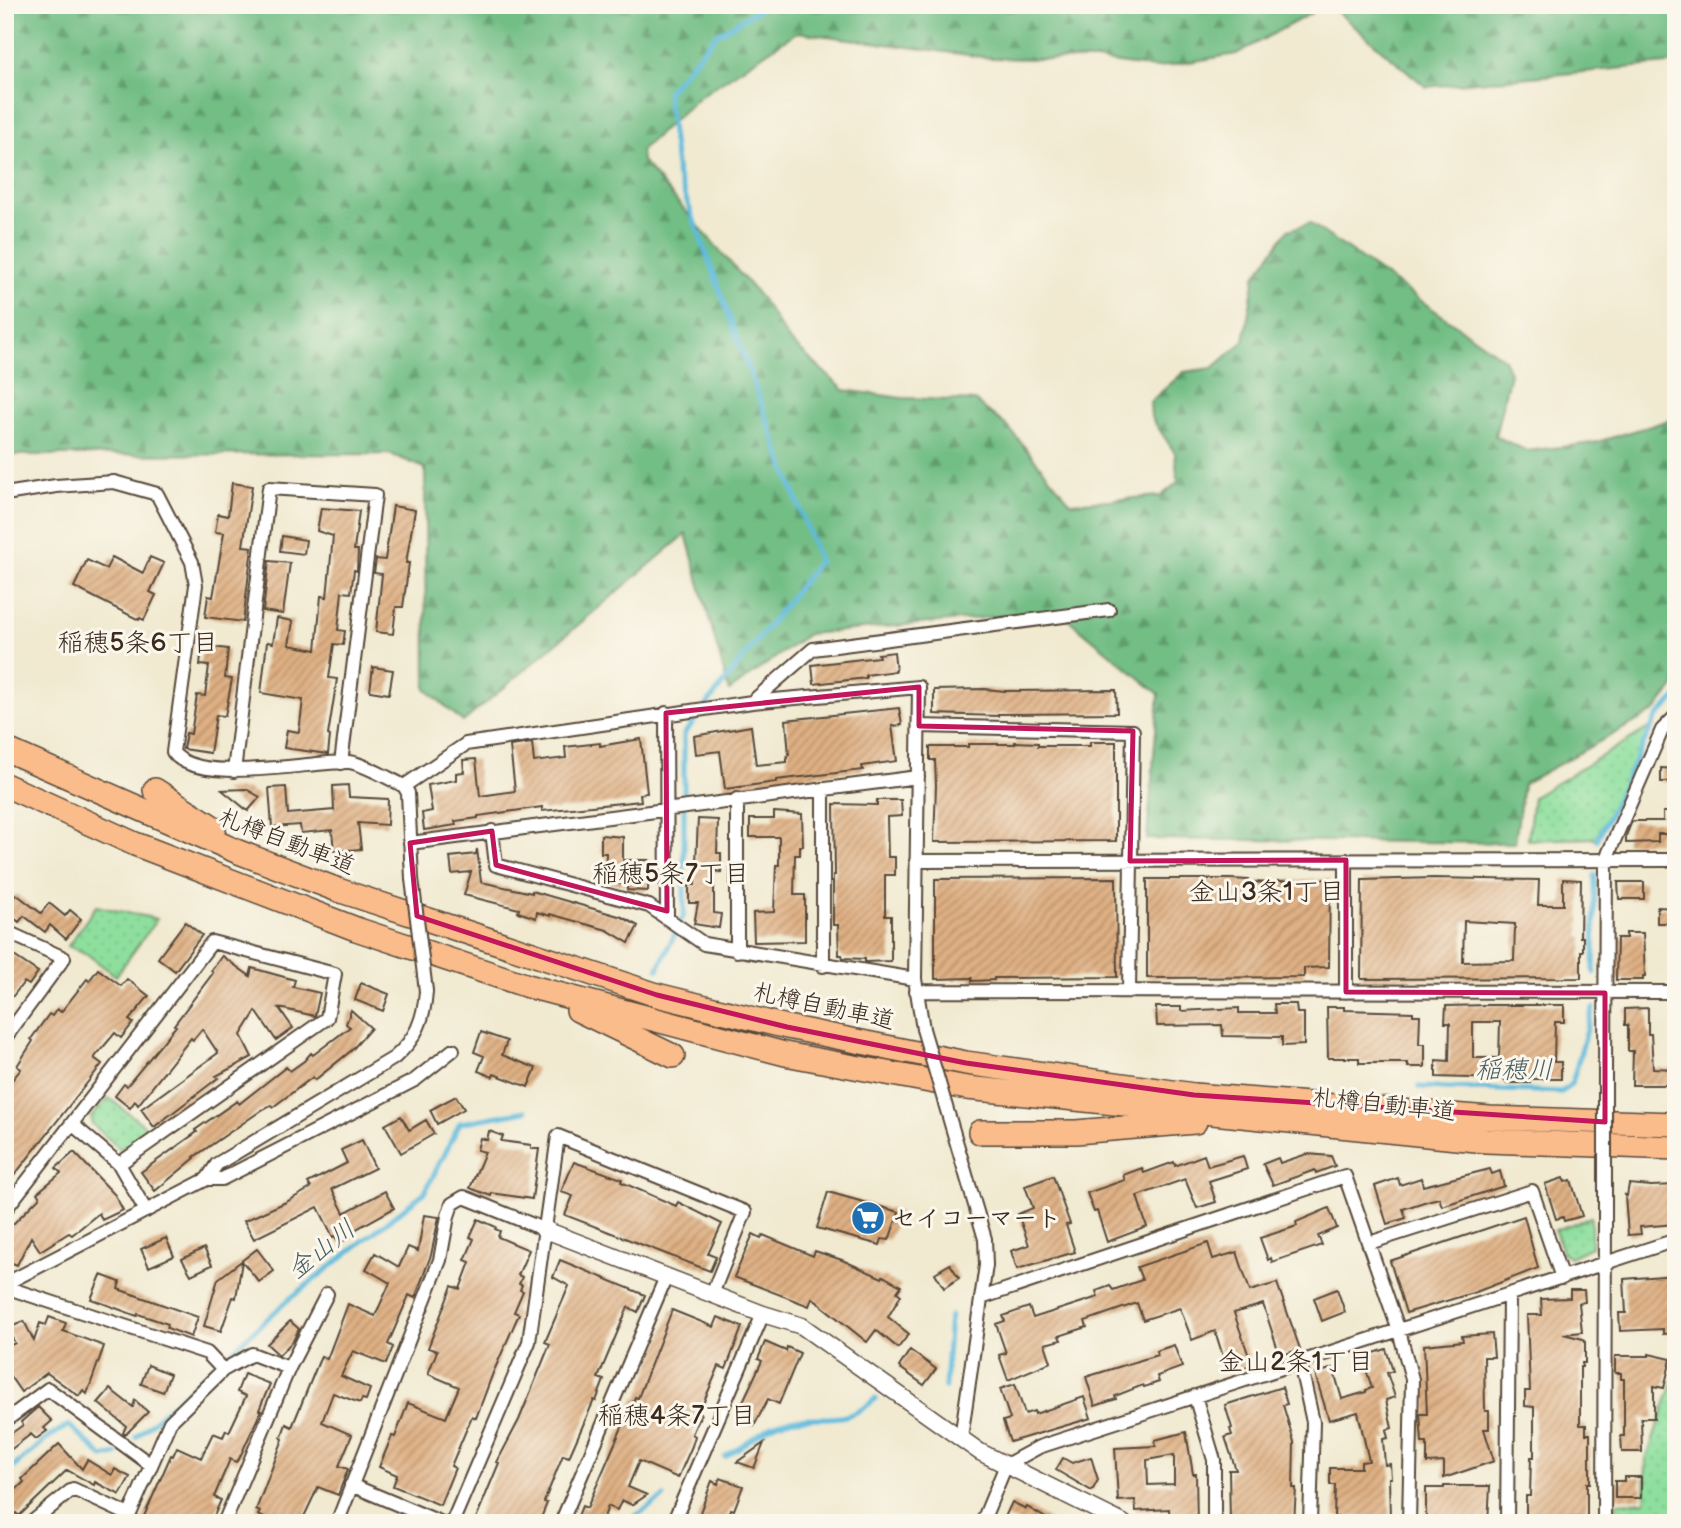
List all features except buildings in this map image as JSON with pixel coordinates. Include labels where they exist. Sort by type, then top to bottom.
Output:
[{"type":"highway","name":"札樽自動車道","points":[[5,749],[271,864],[338,890],[657,995],[787,1027],[966,1063],[1194,1095],[1490,1118],[1676,1124]]},
{"type":"highway","name":"札樽自動車道","points":[[5,785],[135,844],[343,924],[528,986],[785,1054],[954,1085],[1251,1117],[1486,1141],[1676,1148]]},
{"type":"highway","points":[[155,790],[271,864]]},
{"type":"highway","points":[[528,986],[673,1056]]},
{"type":"highway","points":[[980,1132],[1076,1132],[1251,1117]]},
{"type":"street","points":[[5,494],[56,486],[114,482],[157,494],[161,498],[192,562],[196,585],[173,752],[183,762],[234,771],[351,762],[404,786],[408,793],[412,878],[426,991],[423,1018],[417,1033],[394,1058],[218,1164],[207,1179],[5,1286]]},
{"type":"street","points":[[234,771],[269,488],[375,495],[341,763]]},
{"type":"street","points":[[752,702],[813,649],[1109,610]]},
{"type":"street","points":[[404,786],[466,744],[686,710],[919,687],[915,985],[922,1029],[985,1239],[986,1265],[961,1438]]},
{"type":"street","points":[[666,713],[670,809],[668,919]]},
{"type":"street","points":[[1604,1523],[1606,859],[1662,730],[1676,716]]},
{"type":"street","points":[[919,726],[1133,731],[1129,991]]},
{"type":"street","points":[[1662,730],[1676,730]]},
{"type":"street","points":[[411,843],[918,776]]},
{"type":"street","points":[[823,789],[823,966]]},
{"type":"street","points":[[737,799],[737,951]]},
{"type":"street","points":[[492,831],[496,865],[649,906],[704,944],[915,985],[1129,991],[1676,992]]},
{"type":"street","points":[[916,861],[1676,859]]},
{"type":"street","points":[[1346,860],[1346,992]]},
{"type":"street","points":[[5,931],[65,958],[5,1038]]},
{"type":"street","points":[[5,1210],[212,943],[335,974],[327,1018],[119,1164]]},
{"type":"street","points":[[207,1179],[222,1180],[357,1111],[415,1080],[453,1050]]},
{"type":"street","points":[[72,1124],[119,1164],[146,1211]]},
{"type":"street","points":[[452,1523],[529,1342],[558,1136],[745,1212],[712,1294]]},
{"type":"street","points":[[981,1298],[1345,1176],[1399,1331],[1412,1379],[1409,1523]]},
{"type":"street","points":[[1369,1243],[1532,1191],[1562,1278]]},
{"type":"street","points":[[337,1523],[440,1260],[452,1203],[464,1197],[666,1277],[802,1326],[980,1452],[1101,1518],[1123,1523]]},
{"type":"street","points":[[986,1521],[1006,1465],[1039,1447],[1676,1240]]},
{"type":"street","points":[[561,1523],[666,1277]]},
{"type":"street","points":[[5,1286],[207,1353],[223,1370]]},
{"type":"street","points":[[224,1523],[289,1368],[327,1294]]},
{"type":"street","points":[[1507,1523],[1509,1295]]},
{"type":"street","points":[[673,1523],[763,1314]]},
{"type":"street","points":[[31,1523],[73,1489],[127,1519],[170,1422],[223,1370],[252,1354],[289,1368]]},
{"type":"street","points":[[1300,1363],[1313,1422],[1310,1523]]},
{"type":"street","points":[[5,1421],[48,1390],[151,1465]]},
{"type":"street","points":[[1195,1396],[1214,1460],[1214,1523]]},
{"type":"street","points":[[351,1485],[442,1523]]},
{"type":"highlighted area","points":[[919,687],[919,726],[1133,731],[1130,861],[1346,860],[1346,992],[1605,993],[1605,1122],[1194,1095],[966,1063],[787,1027],[657,995],[417,916],[410,843],[492,831],[496,865],[667,911],[666,713]]},
{"type":"green space","points":[[5,5],[1326,5],[1236,54],[1154,68],[1096,60],[990,58],[797,32],[699,97],[641,150],[642,161],[761,298],[789,340],[844,390],[902,398],[975,401],[1008,427],[1071,503],[1161,496],[1178,482],[1175,453],[1151,417],[1150,402],[1184,372],[1213,368],[1244,341],[1255,276],[1288,230],[1310,223],[1504,359],[1510,373],[1495,436],[1527,451],[1594,443],[1676,418],[1676,685],[1655,711],[1523,784],[1515,843],[1147,839],[1159,694],[1058,611],[808,634],[729,691],[686,534],[463,722],[426,689],[425,468],[390,454],[5,455]]},
{"type":"green space","points":[[1329,5],[1676,5],[1676,63],[1426,87]]},
{"type":"green space","points":[[1654,725],[1596,838],[1528,840],[1533,797]]},
{"type":"green space","points":[[96,906],[157,919],[116,976],[87,954],[68,946]]},
{"type":"green space","points":[[109,1098],[153,1132],[121,1150],[92,1124],[91,1116]]},
{"type":"green space","points":[[1591,1217],[1591,1247],[1570,1257],[1562,1252],[1555,1230]]},
{"type":"green space","points":[[1676,1374],[1676,1523],[1615,1523],[1616,1503],[1645,1501],[1646,1460]]},
{"type":"waterway","points":[[658,969],[684,915],[684,734],[819,561],[677,174],[667,92],[716,35],[766,5]]},
{"type":"waterway","name":"稲穂川","points":[[1597,840],[1656,718],[1676,698]]},
{"type":"waterway","name":"稲穂川","points":[[1594,973],[1595,875]]},
{"type":"waterway","name":"稲穂川","points":[[1419,1087],[1562,1092],[1572,1083],[1593,1008]]},
{"type":"waterway","name":"金山川","points":[[136,1437],[287,1301],[425,1192],[460,1123],[526,1111]]},
{"type":"waterway","name":"稲穂川","points":[[945,1387],[950,1316]]},
{"type":"waterway","name":"稲穂川","points":[[725,1457],[781,1422],[840,1417],[863,1408],[875,1399]]},
{"type":"waterway","name":"金山川","points":[[5,1474],[49,1437],[69,1425],[103,1457],[117,1454]]},
{"type":"waterway","name":"稲穂川","points":[[625,1523],[664,1497]]},
{"type":"place","name":"セイコーマート","points":[[868,1218]]},
{"type":"district","name":"稲穂5条6丁目","points":[[138,642]]},
{"type":"district","name":"稲穂5条7丁目","points":[[671,873]]},
{"type":"district","name":"金山3条1丁目","points":[[1267,891]]},
{"type":"district","name":"金山2条1丁目","points":[[1296,1361]]},
{"type":"district","name":"稲穂4条7丁目","points":[[677,1415]]}]
